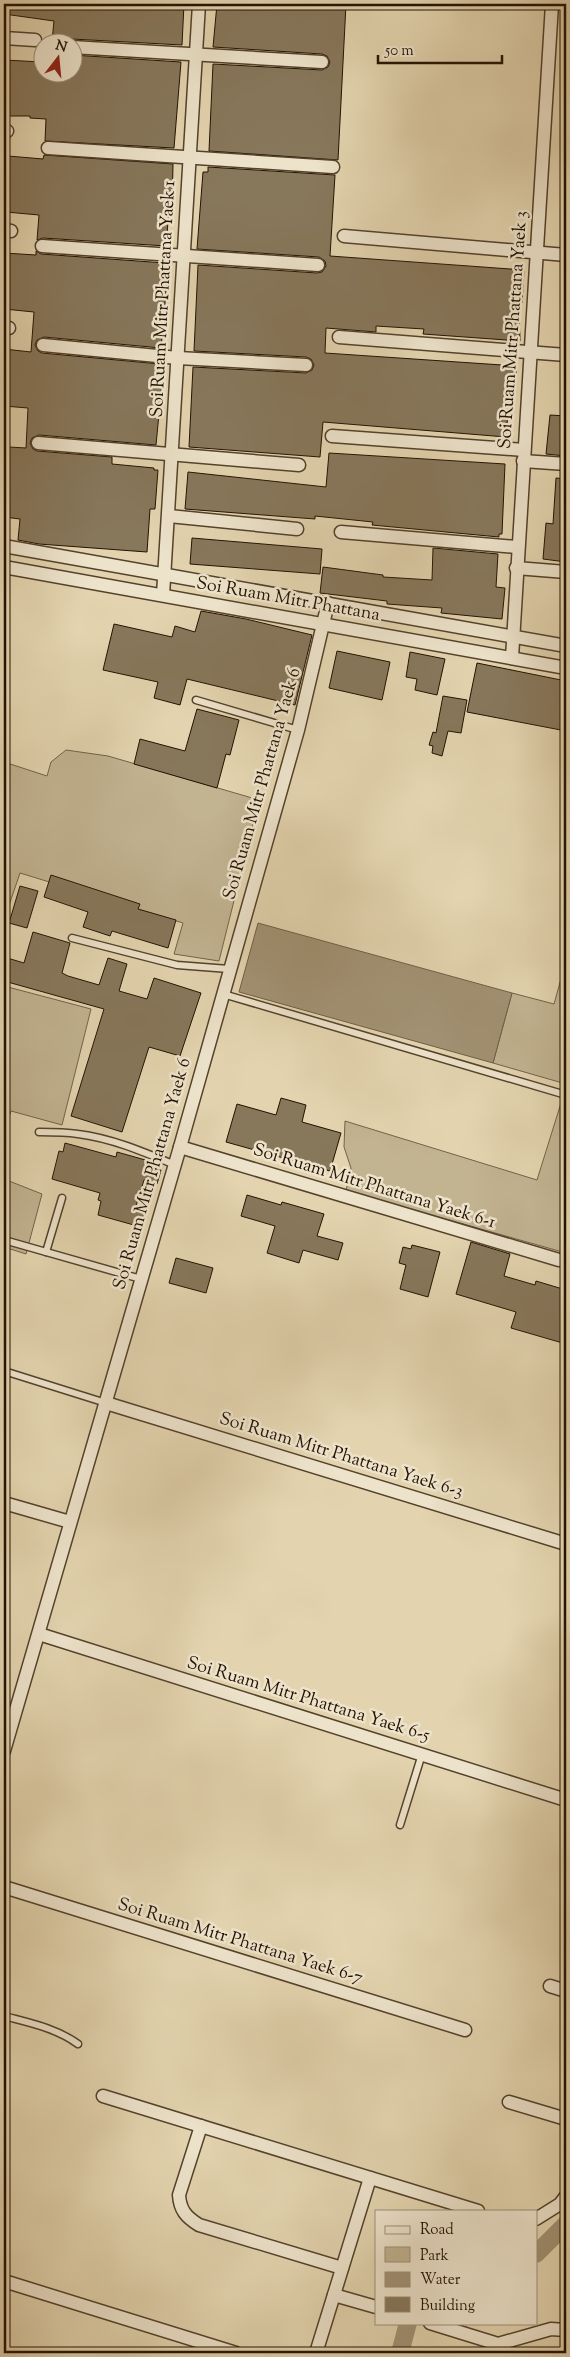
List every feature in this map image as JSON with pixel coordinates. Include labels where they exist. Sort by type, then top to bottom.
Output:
[{"type":"street","name":"Soi Ruam Mitr Phattana Yaek 1","points":[[163,595],[199,4]]},
{"type":"street","name":"Soi Ruam Mitr Phattana Yaek 3","points":[[512,658],[517,547],[552,4]]},
{"type":"street","points":[[4,38],[32,40]]},
{"type":"street","points":[[82,47],[322,62]]},
{"type":"street","points":[[48,148],[333,167]]},
{"type":"street","points":[[344,236],[566,254]]},
{"type":"street","points":[[42,246],[318,265]]},
{"type":"street","points":[[339,337],[566,355]]},
{"type":"street","points":[[43,345],[178,358],[306,365]]},
{"type":"street","points":[[332,436],[523,455],[566,464]]},
{"type":"street","points":[[38,444],[300,465]]},
{"type":"street","points":[[169,516],[297,529]]},
{"type":"street","points":[[341,532],[517,547]]},
{"type":"street","name":"Soi Ruam Mitr Phattana","points":[[4,546],[566,646]]},
{"type":"street","name":"Soi Ruam Mitr Phattana","points":[[4,567],[566,668]]},
{"type":"street","points":[[516,568],[566,572]]},
{"type":"street","name":"Soi Ruam Mitr Phattana Yaek 6","points":[[4,1752],[180,1147],[298,730],[328,603]]},
{"type":"street","name":"Soi Ruam Mitr Phattana Yaek 6-1","points":[[180,1147],[559,1260]]},
{"type":"street","name":"Soi Ruam Mitr Phattana Yaek 6-3","points":[[106,1403],[566,1544]]},
{"type":"street","points":[[4,1503],[70,1522]]},
{"type":"street","name":"Soi Ruam Mitr Phattana Yaek 6-5","points":[[39,1634],[566,1800]]},
{"type":"street","name":"Soi Ruam Mitr Phattana Yaek 6-7","points":[[4,1886],[465,2030]]},
{"type":"street","points":[[550,1986],[566,1991]]},
{"type":"street","points":[[103,2096],[475,2210]]},
{"type":"street","points":[[508,2102],[566,2119]]},
{"type":"street","points":[[201,2126],[179,2195],[180,2205],[190,2220],[199,2225],[342,2268]]},
{"type":"street","points":[[316,2353],[370,2178]]},
{"type":"street","points":[[538,2218],[560,2204],[566,2196]]},
{"type":"street","points":[[4,2281],[236,2353]]},
{"type":"street","points":[[334,2296],[375,2307]]},
{"type":"street","points":[[433,2324],[468,2335],[499,2349],[551,2329],[566,2330]]},
{"type":"lane","points":[[196,700],[298,730]]},
{"type":"lane","points":[[72,938],[177,965],[229,969]]},
{"type":"lane","points":[[222,994],[566,1094]]},
{"type":"lane","points":[[39,1132],[78,1134],[105,1140],[138,1149],[174,1164]]},
{"type":"lane","points":[[46,1252],[62,1198]]},
{"type":"lane","points":[[4,1240],[141,1279]]},
{"type":"lane","points":[[4,1371],[106,1403]]},
{"type":"lane","points":[[400,1825],[422,1754]]},
{"type":"lane","points":[[4,2016],[51,2029],[66,2035],[78,2044]]},
{"type":"green space","points":[[66,750],[108,756],[259,800],[219,961],[174,954],[183,923],[20,873],[4,920],[4,762],[47,776],[51,762]]},
{"type":"green space","points":[[566,961],[566,1084],[493,1063],[512,993],[554,1004]]},
{"type":"green space","points":[[4,986],[91,1009],[62,1125],[11,1111],[4,1132]]},
{"type":"green space","points":[[561,1103],[566,1105],[566,1253],[346,1191],[351,1168],[344,1147],[345,1121],[537,1180]]},
{"type":"green space","points":[[4,1179],[42,1194],[26,1254],[4,1247]]},
{"type":"water","points":[[258,923],[512,993],[493,1063],[239,992]]},
{"type":"building","points":[[4,4],[184,4],[182,45],[82,40],[82,32],[53,32],[54,21],[4,14]]},
{"type":"building","points":[[217,4],[346,4],[338,160],[209,151],[213,64],[322,70],[328,67],[330,62],[327,56],[322,54],[213,47]]},
{"type":"building","points":[[82,56],[181,62],[174,148],[45,141],[46,119],[30,118],[30,116],[4,116],[4,60],[32,61],[32,82],[82,82]]},
{"type":"building","points":[[44,155],[173,164],[172,210],[169,210],[166,246],[43,238],[37,240],[39,215],[6,212],[6,204],[4,204],[4,164],[8,164],[8,156],[43,159]]},
{"type":"building","points":[[208,167],[335,175],[330,256],[524,270],[522,303],[519,303],[520,341],[423,334],[424,329],[376,326],[376,332],[326,328],[325,353],[517,366],[514,399],[509,399],[506,437],[323,422],[320,457],[189,447],[193,367],[306,373],[312,370],[314,365],[311,359],[306,357],[194,351],[198,265],[317,273],[322,272],[326,266],[325,261],[319,257],[197,249],[203,172],[208,172]]},
{"type":"building","points":[[36,251],[41,254],[165,263],[165,269],[168,269],[161,348],[44,337],[37,340],[35,345],[38,351],[42,353],[160,364],[159,372],[163,372],[156,445],[39,435],[32,438],[30,443],[33,449],[37,451],[112,457],[112,464],[158,470],[155,509],[150,509],[147,552],[39,544],[18,540],[20,519],[4,517],[4,454],[9,454],[9,447],[26,448],[28,408],[4,406],[4,349],[31,352],[34,312],[4,309],[4,253],[36,255]]},
{"type":"building","points":[[550,415],[566,416],[566,456],[546,454]]},
{"type":"building","points":[[329,453],[505,464],[502,534],[499,534],[499,537],[372,525],[373,522],[315,516],[315,519],[185,509],[188,472],[326,487]]},
{"type":"building","points":[[556,478],[566,479],[566,562],[543,559],[546,523],[553,524]]},
{"type":"building","points":[[192,538],[322,549],[320,574],[190,564]]},
{"type":"building","points":[[433,548],[498,554],[496,587],[505,588],[502,619],[441,613],[442,608],[387,604],[387,601],[320,593],[323,567],[383,575],[383,577],[432,580]]},
{"type":"building","points":[[201,611],[246,619],[312,635],[295,705],[187,679],[180,705],[154,698],[158,682],[103,670],[114,624],[172,637],[175,626],[195,632]]},
{"type":"building","points":[[337,651],[390,662],[382,700],[329,688]]},
{"type":"building","points":[[410,652],[445,659],[437,695],[415,690],[417,679],[406,677]]},
{"type":"building","points":[[477,663],[566,681],[566,731],[467,712]]},
{"type":"building","points":[[443,696],[467,700],[461,733],[448,731],[442,756],[432,753],[433,746],[429,745],[433,732],[436,733]]},
{"type":"building","points":[[197,709],[239,720],[230,755],[226,754],[217,788],[134,764],[140,739],[185,751]]},
{"type":"building","points":[[51,875],[140,904],[138,909],[176,920],[168,948],[112,931],[110,936],[83,927],[88,912],[44,897]]},
{"type":"building","points":[[20,886],[38,891],[27,928],[9,923]]},
{"type":"building","points":[[33,932],[70,943],[62,973],[68,976],[99,985],[108,958],[127,964],[119,991],[147,999],[154,978],[201,993],[180,1056],[149,1047],[122,1132],[71,1116],[104,1009],[4,981],[4,957],[24,963]]},
{"type":"building","points":[[281,1098],[306,1105],[302,1122],[341,1133],[330,1171],[226,1142],[237,1104],[276,1115]]},
{"type":"building","points":[[65,1143],[116,1157],[117,1152],[149,1161],[148,1167],[161,1170],[157,1184],[144,1180],[136,1206],[146,1209],[141,1227],[98,1215],[101,1201],[98,1200],[100,1193],[52,1179],[59,1151],[63,1152]]},
{"type":"building","points":[[247,1195],[281,1205],[282,1202],[324,1214],[317,1236],[343,1243],[338,1260],[303,1250],[299,1263],[267,1253],[275,1226],[241,1216]]},
{"type":"building","points":[[471,1242],[510,1254],[504,1276],[535,1285],[536,1281],[566,1290],[566,1344],[511,1328],[516,1312],[456,1294]]},
{"type":"building","points":[[412,1245],[440,1252],[428,1297],[400,1289],[406,1265],[399,1263],[403,1247],[411,1249]]},
{"type":"building","points":[[176,1258],[213,1268],[206,1293],[169,1283]]},
{"type":"waterway","points":[[538,2252],[566,2224]]},
{"type":"waterway","points":[[400,2353],[408,2324]]}]
